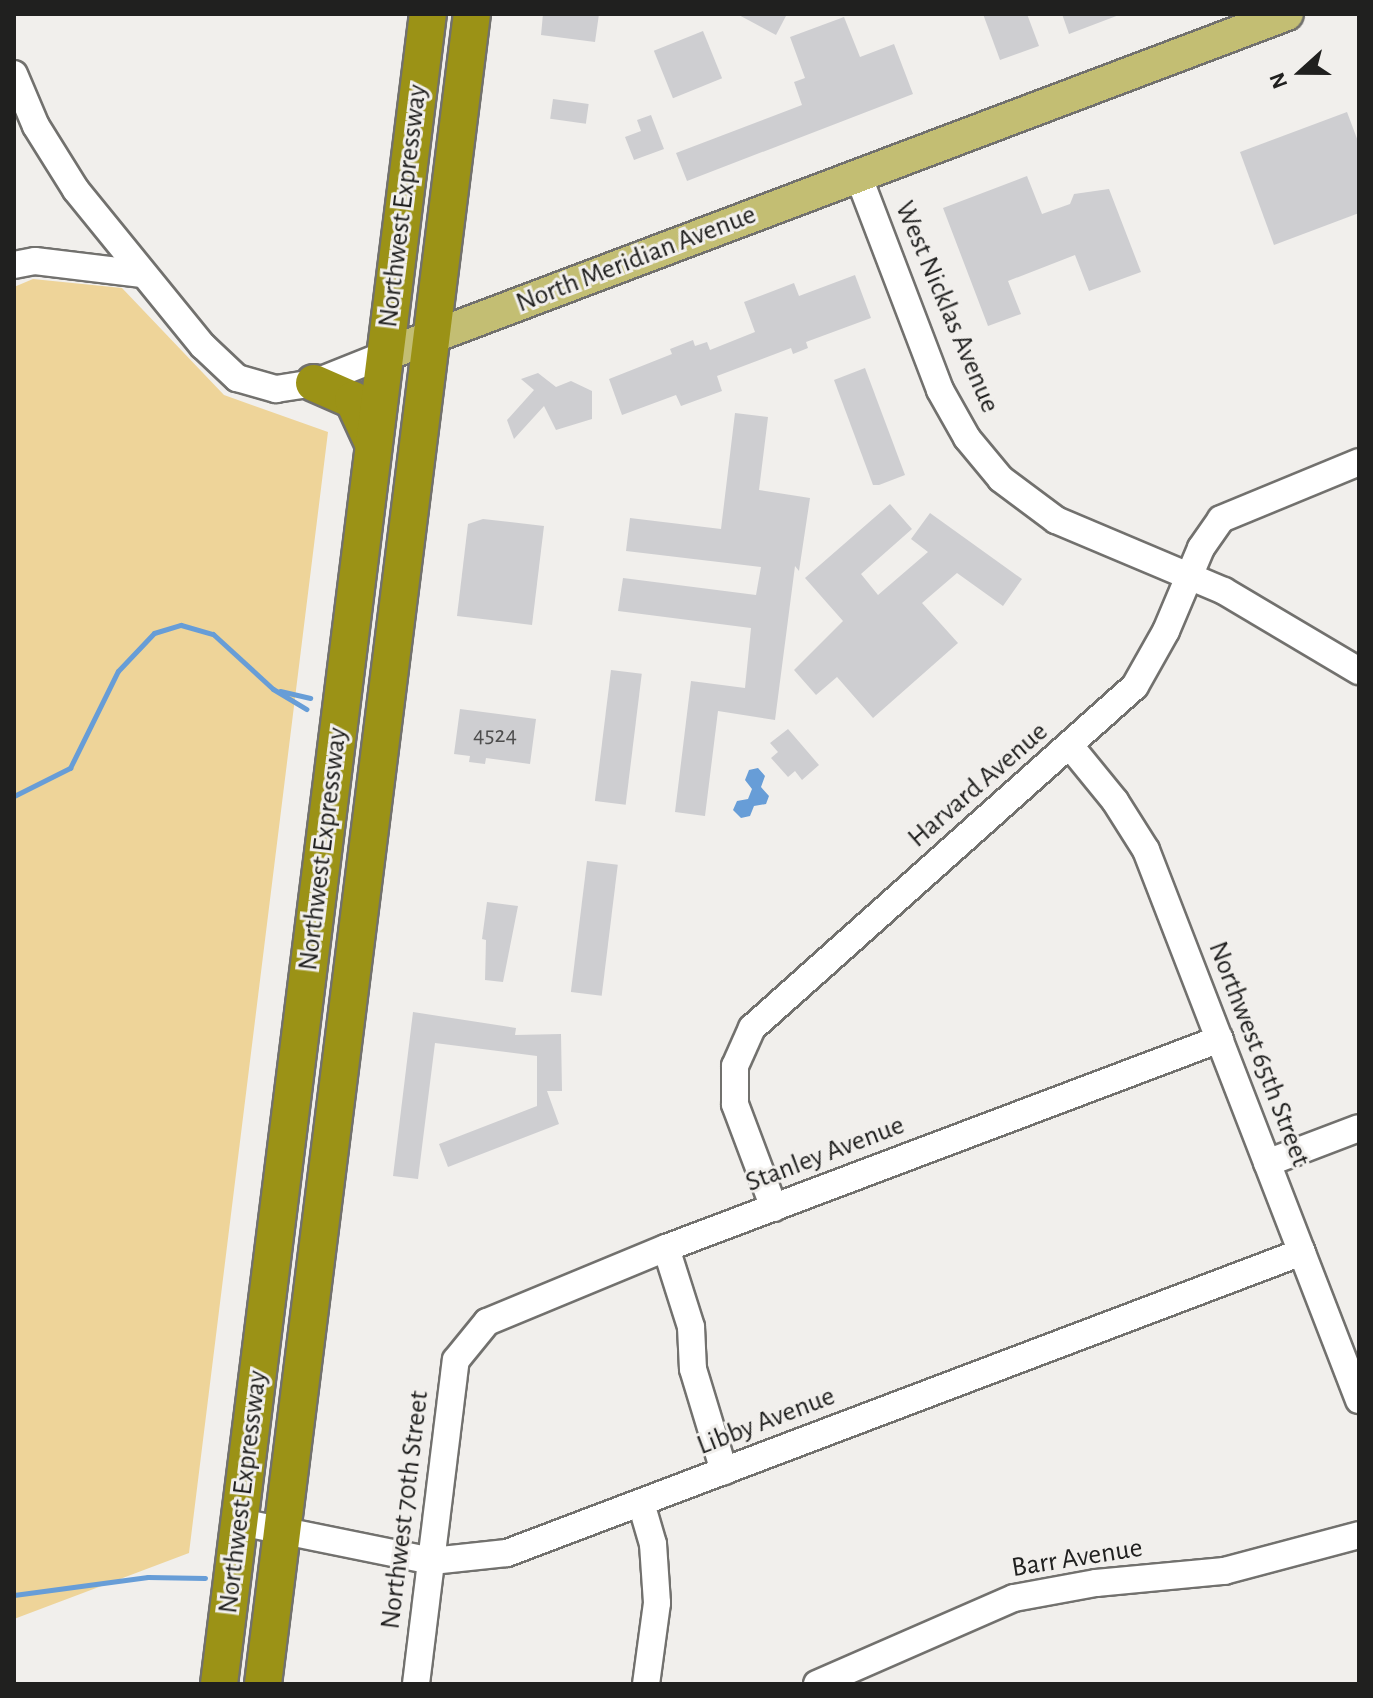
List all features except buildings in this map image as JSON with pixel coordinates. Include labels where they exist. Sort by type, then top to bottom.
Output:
[{"type":"highway","name":"Northwest Expressway","points":[[219,1684],[428,14]]},
{"type":"highway","name":"Northwest Expressway","points":[[263,1684],[472,14]]},
{"type":"highway","points":[[314,383],[353,400],[373,443]]},
{"type":"highway","points":[[307,979],[350,984]]},
{"type":"main road","name":"North Meridian Avenue","points":[[384,355],[1287,14]]},
{"type":"street","name":"North Meridian Avenue","points":[[14,74],[53,156],[142,274],[237,378],[276,389],[314,383],[384,355]]},
{"type":"street","name":"West Nicklas Avenue","points":[[858,175],[940,390],[980,456],[1013,490],[1056,520],[1259,610],[1359,671]]},
{"type":"street","points":[[14,265],[35,261],[142,274]]},
{"type":"street","name":"Harvard Avenue","points":[[774,1208],[735,1104],[735,1066],[752,1028],[1071,747],[1135,686],[1221,519],[1359,462]]},
{"type":"street","name":"Northwest 65th Street","points":[[1071,747],[1115,801],[1146,850],[1359,1400]]},
{"type":"street","name":"Stanley Avenue","points":[[466,1348],[499,1314],[1220,1039]]},
{"type":"street","points":[[1267,1163],[1359,1128]]},
{"type":"street","points":[[666,1248],[691,1327],[693,1369],[724,1471]]},
{"type":"street","name":"Libby Avenue","points":[[240,1522],[432,1561],[507,1553],[1302,1252]]},
{"type":"street","name":"Northwest 70th Street","points":[[416,1684],[456,1360],[466,1348]]},
{"type":"street","points":[[641,1503],[653,1544],[657,1603],[646,1684]]},
{"type":"street","name":"Barr Avenue","points":[[817,1684],[1014,1598],[1096,1583],[1224,1571],[1359,1535]]},
{"type":"shaded area","points":[[33,279],[122,288],[224,395],[328,432],[189,1553],[14,1619],[14,287]]},
{"type":"water","points":[[758,768],[765,776],[761,787],[769,796],[766,804],[754,806],[750,816],[741,818],[733,810],[737,801],[748,799],[752,789],[745,780],[749,770]]},
{"type":"waterway","points":[[14,796],[70,768],[118,671],[154,633],[181,625],[213,634],[273,689],[306,709]]},
{"type":"waterway","points":[[280,691],[310,698]]},
{"type":"waterway","points":[[14,1595],[148,1577],[205,1578]]}]
